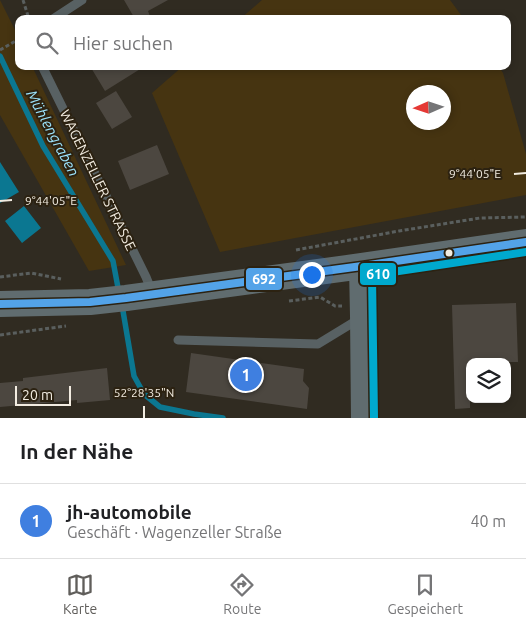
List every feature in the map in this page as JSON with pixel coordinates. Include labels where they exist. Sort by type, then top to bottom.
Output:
[{"type":"main road","points":[[0,304],[110,300],[153,295],[526,242]]},
{"type":"main road","points":[[362,266],[364,418]]},
{"type":"main road","points":[[0,322],[110,300]]},
{"type":"lane","points":[[59,15],[82,0]]},
{"type":"lane","name":"WAGENZELLER STRASSE","points":[[44,70],[146,277],[153,295]]},
{"type":"lane","points":[[178,340],[318,344],[363,311]]},
{"type":"path","points":[[23,0],[28,15]]},
{"type":"path","points":[[0,50],[15,41]]},
{"type":"path","points":[[399,231],[480,218],[526,217]]},
{"type":"path","points":[[282,301],[320,297],[335,306],[363,311]]},
{"type":"path","points":[[0,335],[69,326]]},
{"type":"shaded area","points":[[0,0],[15,30],[15,70],[34,70],[126,265],[89,271],[0,115]]},
{"type":"shaded area","points":[[262,0],[450,0],[461,15],[245,15]]},
{"type":"shaded area","points":[[178,70],[501,70],[526,154],[526,195],[220,252],[152,93]]},
{"type":"water","points":[[0,162],[19,192],[0,203]]},
{"type":"water","points":[[24,206],[41,228],[22,243],[5,221]]},
{"type":"building","points":[[124,0],[168,0],[148,11],[150,15],[133,15]]},
{"type":"building","points":[[92,70],[139,70],[105,91]]},
{"type":"building","points":[[116,91],[132,117],[112,129],[96,103]]},
{"type":"building","points":[[157,145],[169,174],[130,190],[118,161]]},
{"type":"building","points":[[516,303],[518,362],[511,362],[511,358],[466,358],[466,403],[470,403],[470,408],[455,409],[452,305]]},
{"type":"building","points":[[191,353],[304,369],[303,381],[309,388],[307,409],[186,392]]},
{"type":"building","points":[[107,368],[110,400],[77,403],[77,400],[0,407],[0,383],[23,381],[23,378]]},
{"type":"waterway","name":"Mühlengraben","points":[[0,56],[43,146],[113,261],[119,293]]},
{"type":"waterway","name":"Mühlengraben","points":[[122,305],[134,376],[144,394],[160,407],[223,418]]},
{"type":"transit line","name":"692","points":[[0,304],[90,302],[126,298],[526,242]]},
{"type":"transit line","name":"610","points":[[374,418],[372,275],[526,252]]},
{"type":"place","name":"jh-automobile","points":[[246,375]]}]
